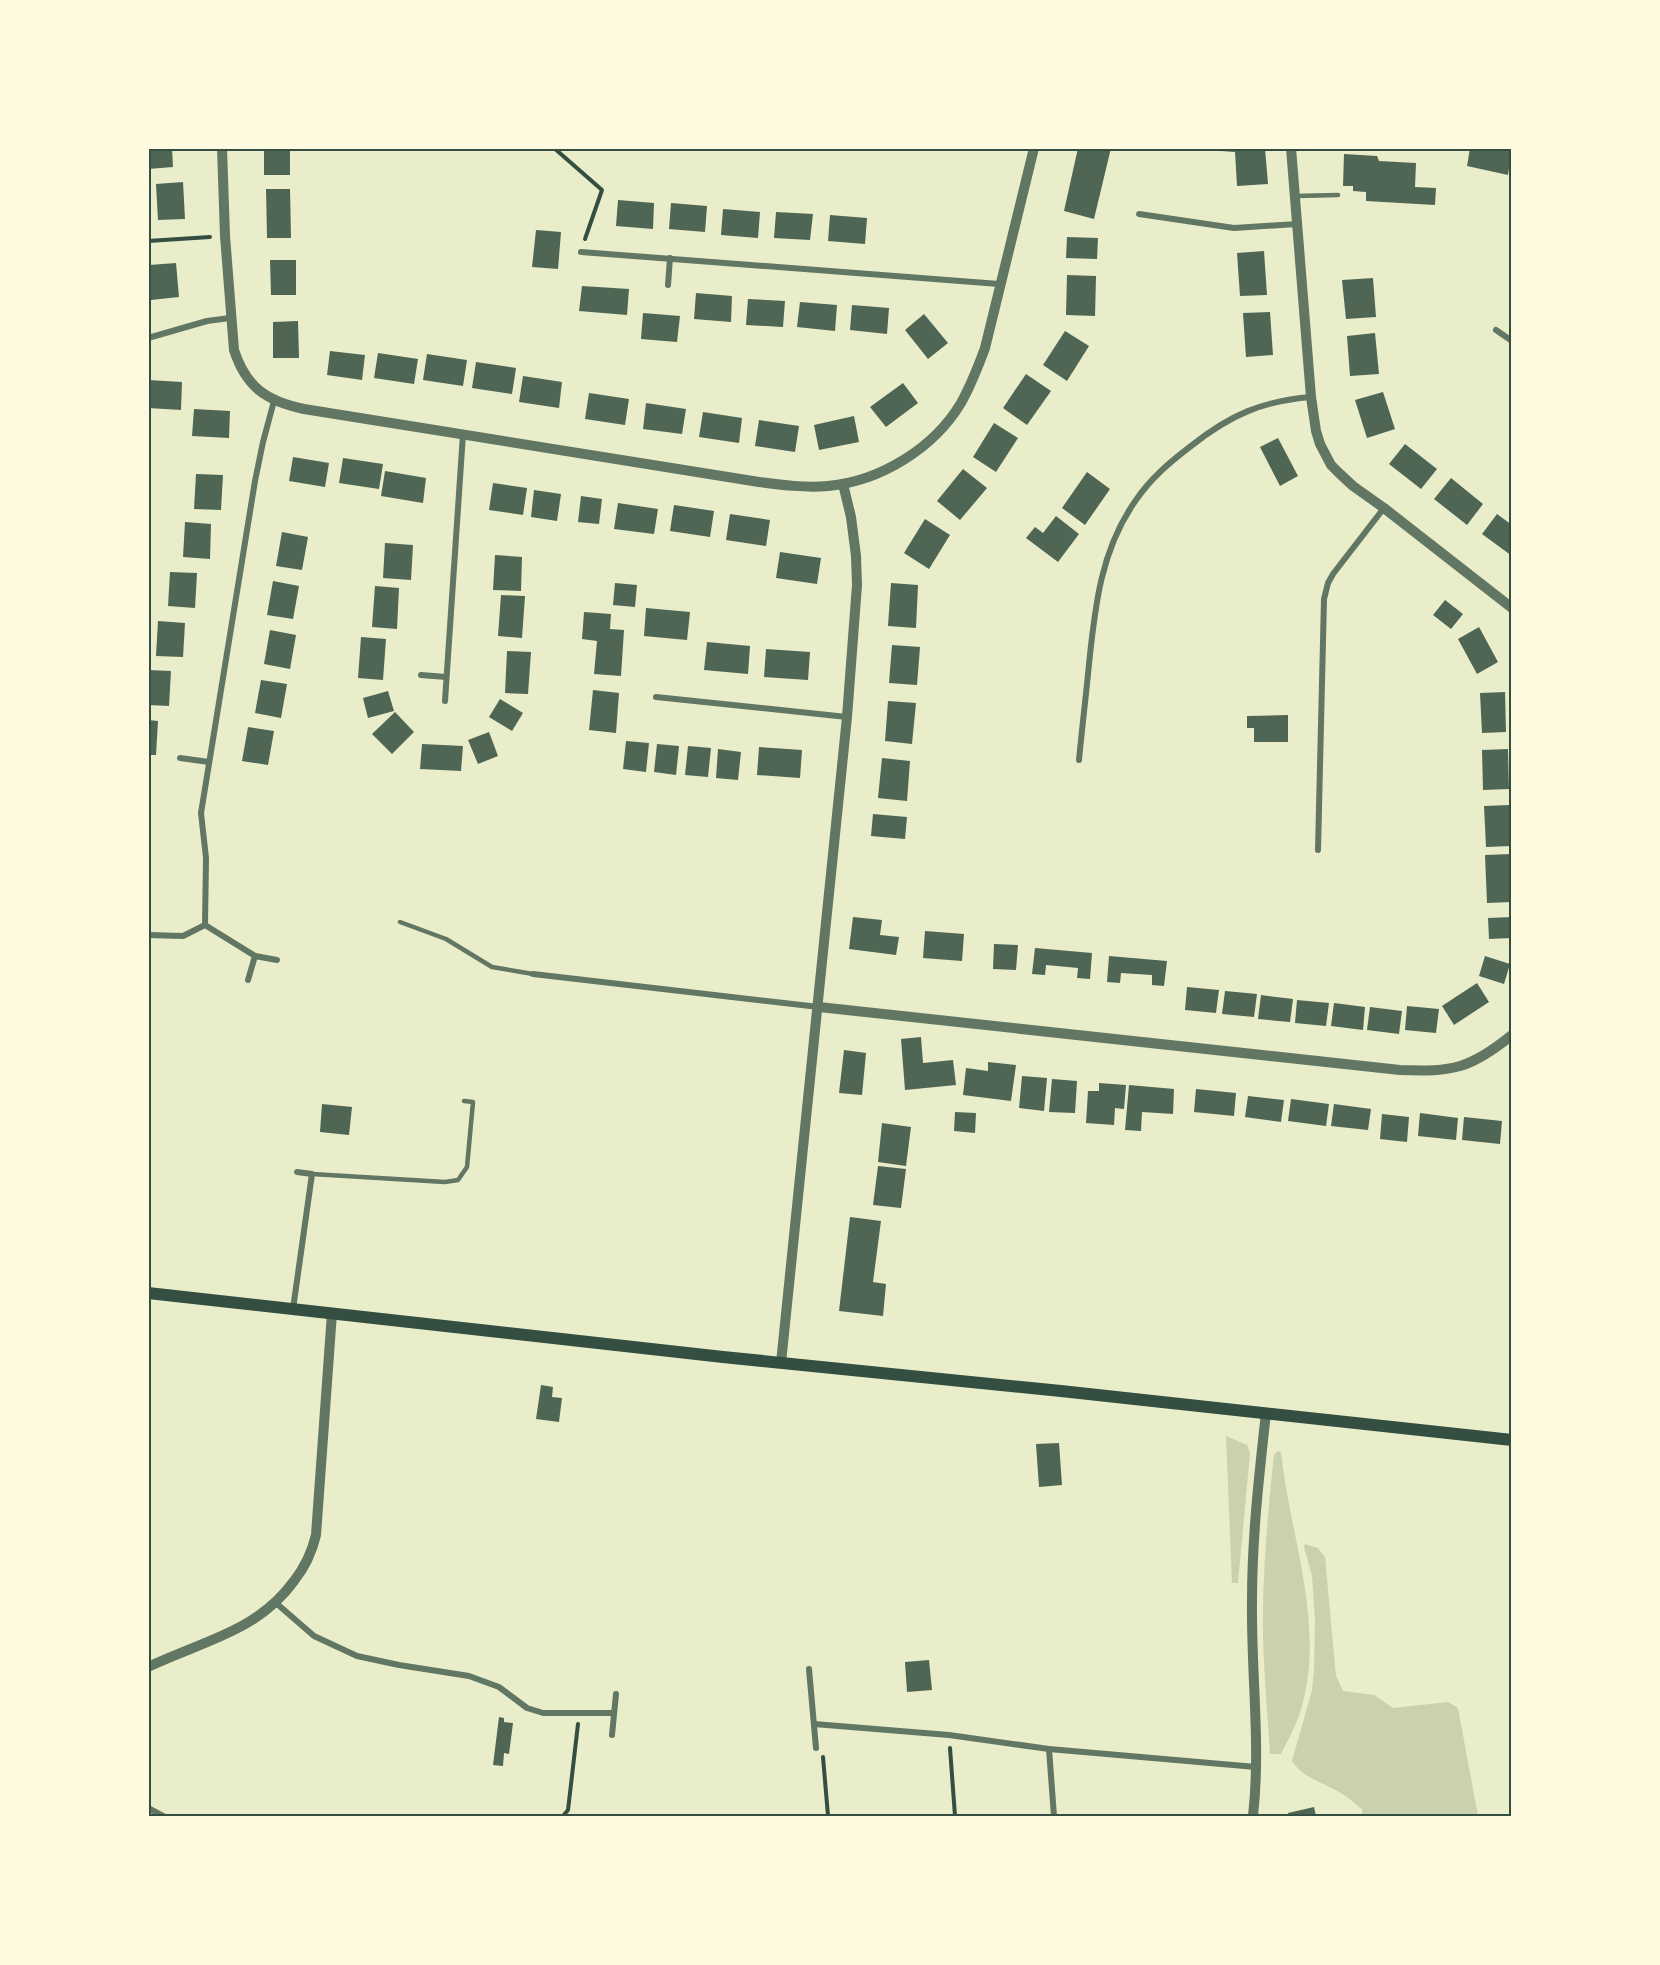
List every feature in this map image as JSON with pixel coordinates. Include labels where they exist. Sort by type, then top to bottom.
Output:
[{"type":"main road","points":[[148,1293],[1512,1440]]},
{"type":"street","points":[[222,148],[225,236],[234,350],[237,360],[255,388],[274,401],[304,408],[794,487],[843,484],[871,476],[895,465],[921,449],[960,405],[975,378],[985,348],[1034,148]]},
{"type":"street","points":[[1291,148],[1311,397],[1320,444],[1331,465],[1353,486],[1512,608]]},
{"type":"street","points":[[1139,214],[1233,228],[1297,224]]},
{"type":"street","points":[[581,252],[999,284]]},
{"type":"street","points":[[668,285],[670,258]]},
{"type":"street","points":[[148,338],[207,321],[230,318]]},
{"type":"street","points":[[1496,330],[1512,341]]},
{"type":"street","points":[[1079,760],[1092,631],[1100,580],[1111,547],[1136,499],[1162,470],[1220,425],[1256,407],[1278,400],[1311,397]]},
{"type":"street","points":[[205,925],[206,858],[201,813],[255,480],[262,442],[274,401]]},
{"type":"street","points":[[445,701],[463,434]]},
{"type":"street","points":[[782,1362],[847,717],[857,585],[851,517],[843,484]]},
{"type":"street","points":[[1318,850],[1324,599],[1333,574],[1384,508]]},
{"type":"street","points":[[421,675],[446,677]]},
{"type":"street","points":[[656,697],[847,717]]},
{"type":"street","points":[[180,758],[209,762]]},
{"type":"street","points":[[148,935],[183,936],[205,925]]},
{"type":"street","points":[[205,925],[255,956],[278,960]]},
{"type":"street","points":[[248,980],[255,956]]},
{"type":"street","points":[[533,974],[1400,1071],[1450,1070],[1473,1062],[1512,1035]]},
{"type":"street","points":[[293,1309],[312,1174],[297,1172]]},
{"type":"street","points":[[148,1667],[236,1631],[255,1619],[276,1603],[308,1560],[316,1535],[332,1312]]},
{"type":"street","points":[[1253,1816],[1256,1767],[1252,1574],[1266,1413]]},
{"type":"street","points":[[276,1603],[314,1636],[357,1656],[469,1676],[499,1688],[526,1708],[543,1713],[614,1713]]},
{"type":"street","points":[[809,1669],[816,1748]]},
{"type":"street","points":[[612,1735],[616,1694]]},
{"type":"street","points":[[814,1724],[949,1735],[1049,1749],[1256,1767]]},
{"type":"street","points":[[1049,1749],[1054,1816]]},
{"type":"street","points":[[148,1808],[163,1816]]},
{"type":"lane","points":[[1295,196],[1338,195]]},
{"type":"lane","points":[[400,922],[446,939],[492,967],[533,974]]},
{"type":"lane","points":[[312,1174],[445,1182],[458,1180],[467,1167],[473,1102],[464,1101]]},
{"type":"path","points":[[554,148],[602,190],[581,252]]},
{"type":"path","points":[[148,241],[225,236]]},
{"type":"path","points":[[563,1816],[568,1810],[580,1712]]},
{"type":"path","points":[[949,1735],[955,1816]]},
{"type":"path","points":[[816,1748],[823,1754],[828,1816]]},
{"type":"green space","points":[[1226,1436],[1247,1445],[1250,1453],[1238,1583],[1232,1583]]},
{"type":"green space","points":[[1278,1451],[1281,1452],[1304,1584],[1310,1650],[1307,1683],[1299,1716],[1281,1754],[1270,1754],[1263,1607],[1271,1482],[1274,1455]]},
{"type":"green space","points":[[1305,1544],[1318,1548],[1325,1557],[1336,1676],[1343,1691],[1374,1695],[1393,1708],[1448,1702],[1458,1708],[1478,1816],[1362,1816],[1362,1809],[1342,1794],[1307,1776],[1292,1761],[1312,1690],[1314,1670],[1315,1620],[1312,1576]]},
{"type":"building","points":[[148,148],[172,148],[173,167],[148,169]]},
{"type":"building","points":[[264,148],[290,148],[290,175],[264,175]]},
{"type":"building","points":[[1078,148],[1111,148],[1094,219],[1064,211]]},
{"type":"building","points":[[1207,148],[1265,148],[1268,184],[1237,186],[1235,152],[1207,150]]},
{"type":"building","points":[[1470,148],[1512,148],[1508,175],[1467,166]]},
{"type":"building","points":[[1344,154],[1377,156],[1379,161],[1416,163],[1415,187],[1436,188],[1435,205],[1366,201],[1366,192],[1353,191],[1353,186],[1343,186]]},
{"type":"building","points":[[183,182],[185,219],[158,220],[156,184]]},
{"type":"building","points":[[266,189],[290,189],[291,238],[267,238]]},
{"type":"building","points":[[618,200],[654,203],[653,229],[616,226]]},
{"type":"building","points":[[671,203],[707,206],[705,232],[669,229]]},
{"type":"building","points":[[723,209],[760,212],[758,238],[721,235]]},
{"type":"building","points":[[776,212],[813,214],[810,240],[774,238]]},
{"type":"building","points":[[830,215],[867,218],[865,244],[828,241]]},
{"type":"building","points":[[536,230],[561,232],[558,269],[532,267]]},
{"type":"building","points":[[1067,237],[1098,238],[1097,259],[1066,258]]},
{"type":"building","points":[[1264,251],[1267,295],[1240,296],[1237,253]]},
{"type":"building","points":[[270,260],[296,260],[296,295],[271,295]]},
{"type":"building","points":[[176,263],[179,297],[151,300],[149,265]]},
{"type":"building","points":[[1067,275],[1096,276],[1095,316],[1066,315]]},
{"type":"building","points":[[1373,278],[1376,317],[1346,319],[1342,280]]},
{"type":"building","points":[[582,286],[629,289],[627,315],[579,311]]},
{"type":"building","points":[[696,293],[732,296],[731,322],[694,319]]},
{"type":"building","points":[[748,299],[785,301],[783,327],[746,325]]},
{"type":"building","points":[[800,302],[837,305],[835,331],[797,327]]},
{"type":"building","points":[[852,305],[889,308],[887,334],[850,330]]},
{"type":"building","points":[[1270,312],[1273,355],[1246,357],[1243,313]]},
{"type":"building","points":[[643,313],[680,316],[677,342],[641,339]]},
{"type":"building","points":[[924,314],[948,343],[928,359],[905,330]]},
{"type":"building","points":[[298,321],[299,358],[273,358],[273,322]]},
{"type":"building","points":[[1065,331],[1089,346],[1067,381],[1043,365]]},
{"type":"building","points":[[1375,333],[1379,374],[1350,376],[1347,336]]},
{"type":"building","points":[[330,351],[365,355],[362,380],[327,375]]},
{"type":"building","points":[[378,353],[418,359],[414,384],[374,378]]},
{"type":"building","points":[[427,354],[467,360],[463,386],[423,380]]},
{"type":"building","points":[[476,362],[516,368],[512,394],[472,388]]},
{"type":"building","points":[[1026,374],[1051,391],[1027,425],[1003,408]]},
{"type":"building","points":[[523,376],[562,382],[559,408],[519,402]]},
{"type":"building","points":[[148,380],[182,382],[181,410],[148,408]]},
{"type":"building","points":[[903,383],[918,403],[886,427],[870,407]]},
{"type":"building","points":[[1383,392],[1395,429],[1367,438],[1355,400]]},
{"type":"building","points":[[589,393],[629,399],[625,425],[585,419]]},
{"type":"building","points":[[646,403],[686,409],[682,434],[643,429]]},
{"type":"building","points":[[194,409],[230,411],[229,438],[192,436]]},
{"type":"building","points":[[703,412],[742,418],[739,443],[699,437]]},
{"type":"building","points":[[854,416],[859,442],[819,450],[814,425]]},
{"type":"building","points":[[759,420],[799,426],[795,452],[755,446]]},
{"type":"building","points":[[994,423],[1018,438],[996,472],[973,457]]},
{"type":"building","points":[[1278,438],[1298,476],[1280,486],[1260,447]]},
{"type":"building","points":[[1405,444],[1437,469],[1421,489],[1389,464]]},
{"type":"building","points":[[293,457],[329,463],[325,487],[289,481]]},
{"type":"building","points":[[343,458],[383,464],[379,489],[339,483]]},
{"type":"building","points":[[963,469],[987,488],[960,520],[937,501]]},
{"type":"building","points":[[385,471],[426,478],[423,503],[381,496]]},
{"type":"building","points":[[1087,472],[1110,489],[1085,525],[1062,508]]},
{"type":"building","points":[[196,474],[223,475],[221,510],[194,509]]},
{"type":"building","points":[[1451,478],[1483,504],[1467,525],[1434,499]]},
{"type":"building","points":[[493,483],[527,488],[523,515],[489,510]]},
{"type":"building","points":[[534,490],[561,494],[557,521],[531,517]]},
{"type":"building","points":[[581,496],[602,499],[599,524],[578,522]]},
{"type":"building","points":[[618,503],[658,509],[654,534],[614,529]]},
{"type":"building","points":[[674,505],[714,511],[710,537],[670,531]]},
{"type":"building","points":[[730,514],[770,520],[766,546],[726,540]]},
{"type":"building","points":[[1497,514],[1512,525],[1512,556],[1482,534]]},
{"type":"building","points":[[1056,516],[1079,534],[1058,562],[1026,538],[1035,527],[1043,533]]},
{"type":"building","points":[[925,519],[950,535],[929,569],[904,553]]},
{"type":"building","points":[[185,522],[211,524],[210,559],[183,557]]},
{"type":"building","points":[[282,532],[308,537],[302,570],[276,566]]},
{"type":"building","points":[[385,543],[413,545],[411,580],[383,578]]},
{"type":"building","points":[[780,552],[821,558],[817,584],[776,578]]},
{"type":"building","points":[[495,555],[522,557],[521,591],[493,590]]},
{"type":"building","points":[[170,572],[197,573],[195,608],[168,606]]},
{"type":"building","points":[[273,581],[299,586],[293,619],[267,615]]},
{"type":"building","points":[[615,583],[637,585],[635,607],[613,605]]},
{"type":"building","points":[[891,583],[918,585],[916,628],[888,626]]},
{"type":"building","points":[[375,586],[399,588],[397,629],[372,627]]},
{"type":"building","points":[[501,595],[525,596],[522,638],[498,636]]},
{"type":"building","points":[[1445,600],[1463,614],[1451,629],[1433,615]]},
{"type":"building","points":[[646,608],[690,612],[687,640],[644,636]]},
{"type":"building","points":[[584,612],[611,614],[610,629],[624,630],[621,676],[594,674],[597,641],[582,639]]},
{"type":"building","points":[[158,621],[185,623],[183,657],[156,656]]},
{"type":"building","points":[[1479,627],[1498,662],[1477,674],[1458,639]]},
{"type":"building","points":[[270,630],[296,635],[290,669],[264,664]]},
{"type":"building","points":[[361,637],[386,639],[383,680],[358,678]]},
{"type":"building","points":[[707,642],[750,646],[748,674],[704,670]]},
{"type":"building","points":[[892,645],[920,647],[917,685],[889,683]]},
{"type":"building","points":[[766,649],[810,652],[808,680],[764,677]]},
{"type":"building","points":[[507,651],[531,652],[528,694],[505,693]]},
{"type":"building","points":[[148,670],[171,671],[169,706],[148,705]]},
{"type":"building","points":[[261,680],[287,684],[281,718],[255,713]]},
{"type":"building","points":[[593,690],[619,693],[616,733],[589,730]]},
{"type":"building","points":[[388,691],[394,711],[368,718],[363,698]]},
{"type":"building","points":[[1505,692],[1506,732],[1482,733],[1480,693]]},
{"type":"building","points":[[500,699],[523,713],[512,731],[489,717]]},
{"type":"building","points":[[888,701],[916,703],[912,744],[885,741]]},
{"type":"building","points":[[395,712],[414,732],[392,754],[372,734]]},
{"type":"building","points":[[1288,715],[1288,742],[1254,742],[1254,728],[1247,728],[1247,716]]},
{"type":"building","points":[[148,720],[158,721],[156,755],[148,755]]},
{"type":"building","points":[[248,727],[274,731],[268,765],[242,761]]},
{"type":"building","points":[[489,732],[498,756],[478,764],[468,740]]},
{"type":"building","points":[[626,741],[649,743],[646,772],[623,769]]},
{"type":"building","points":[[422,744],[463,746],[461,771],[420,769]]},
{"type":"building","points":[[657,744],[679,746],[676,775],[654,772]]},
{"type":"building","points":[[688,746],[711,748],[708,777],[685,775]]},
{"type":"building","points":[[759,747],[802,750],[800,778],[757,775]]},
{"type":"building","points":[[718,749],[741,752],[738,780],[716,778]]},
{"type":"building","points":[[1508,749],[1509,789],[1483,790],[1482,750]]},
{"type":"building","points":[[882,758],[910,761],[907,801],[878,798]]},
{"type":"building","points":[[1510,805],[1511,846],[1486,847],[1484,806]]},
{"type":"building","points":[[873,814],[907,817],[905,839],[871,836]]},
{"type":"building","points":[[1511,854],[1512,902],[1487,903],[1485,855]]},
{"type":"building","points":[[853,917],[882,920],[880,935],[899,937],[896,955],[849,949]]},
{"type":"building","points":[[1512,917],[1512,938],[1489,939],[1488,918]]},
{"type":"building","points":[[925,931],[964,934],[962,961],[923,958]]},
{"type":"building","points":[[994,944],[1018,945],[1016,970],[993,969]]},
{"type":"building","points":[[1035,948],[1092,953],[1090,979],[1077,978],[1078,968],[1046,965],[1045,975],[1032,974]]},
{"type":"building","points":[[1109,956],[1167,961],[1164,986],[1152,985],[1152,975],[1121,973],[1120,983],[1107,982]]},
{"type":"building","points":[[1485,956],[1510,964],[1504,984],[1479,976]]},
{"type":"building","points":[[1477,983],[1489,1002],[1454,1025],[1442,1006]]},
{"type":"building","points":[[1187,987],[1219,990],[1216,1013],[1185,1010]]},
{"type":"building","points":[[1225,991],[1257,994],[1254,1017],[1222,1014]]},
{"type":"building","points":[[1261,995],[1293,999],[1290,1022],[1258,1019]]},
{"type":"building","points":[[1297,1000],[1329,1003],[1326,1026],[1295,1023]]},
{"type":"building","points":[[1334,1003],[1365,1007],[1363,1030],[1331,1026]]},
{"type":"building","points":[[1407,1006],[1439,1009],[1436,1033],[1405,1030]]},
{"type":"building","points":[[1370,1007],[1402,1011],[1399,1034],[1367,1030]]},
{"type":"building","points":[[921,1037],[923,1063],[953,1060],[956,1085],[905,1090],[901,1039]]},
{"type":"building","points":[[844,1050],[866,1053],[862,1095],[839,1093]]},
{"type":"building","points":[[988,1062],[1016,1065],[1011,1101],[963,1095],[966,1068],[988,1071]]},
{"type":"building","points":[[1022,1076],[1047,1078],[1044,1111],[1019,1108]]},
{"type":"building","points":[[1052,1079],[1077,1081],[1075,1113],[1049,1112]]},
{"type":"building","points":[[1099,1083],[1126,1085],[1124,1109],[1115,1108],[1114,1125],[1086,1123],[1088,1091],[1099,1091]]},
{"type":"building","points":[[1129,1085],[1174,1089],[1173,1114],[1142,1112],[1141,1131],[1125,1130]]},
{"type":"building","points":[[1196,1089],[1236,1093],[1234,1116],[1194,1112]]},
{"type":"building","points":[[1248,1096],[1284,1100],[1281,1122],[1245,1117]]},
{"type":"building","points":[[1291,1099],[1329,1104],[1326,1126],[1288,1121]]},
{"type":"building","points":[[322,1104],[352,1107],[349,1135],[320,1132]]},
{"type":"building","points":[[1334,1104],[1371,1109],[1368,1130],[1331,1126]]},
{"type":"building","points":[[955,1112],[976,1113],[975,1133],[954,1131]]},
{"type":"building","points":[[1420,1113],[1458,1118],[1456,1140],[1418,1136]]},
{"type":"building","points":[[1382,1114],[1409,1117],[1407,1142],[1380,1139]]},
{"type":"building","points":[[1464,1117],[1502,1121],[1500,1144],[1462,1140]]},
{"type":"building","points":[[882,1123],[911,1127],[906,1166],[878,1162]]},
{"type":"building","points":[[878,1166],[906,1169],[901,1208],[873,1205]]},
{"type":"building","points":[[850,1217],[881,1221],[873,1282],[886,1284],[883,1316],[839,1311]]},
{"type":"building","points":[[541,1385],[553,1387],[552,1397],[562,1398],[559,1422],[536,1419]]},
{"type":"building","points":[[1059,1443],[1062,1485],[1039,1487],[1036,1444]]},
{"type":"building","points":[[929,1660],[932,1690],[907,1692],[905,1662]]},
{"type":"building","points":[[499,1717],[504,1718],[504,1722],[513,1723],[509,1754],[504,1753],[503,1766],[493,1765]]},
{"type":"building","points":[[1314,1807],[1316,1816],[1289,1816],[1288,1813]]}]
